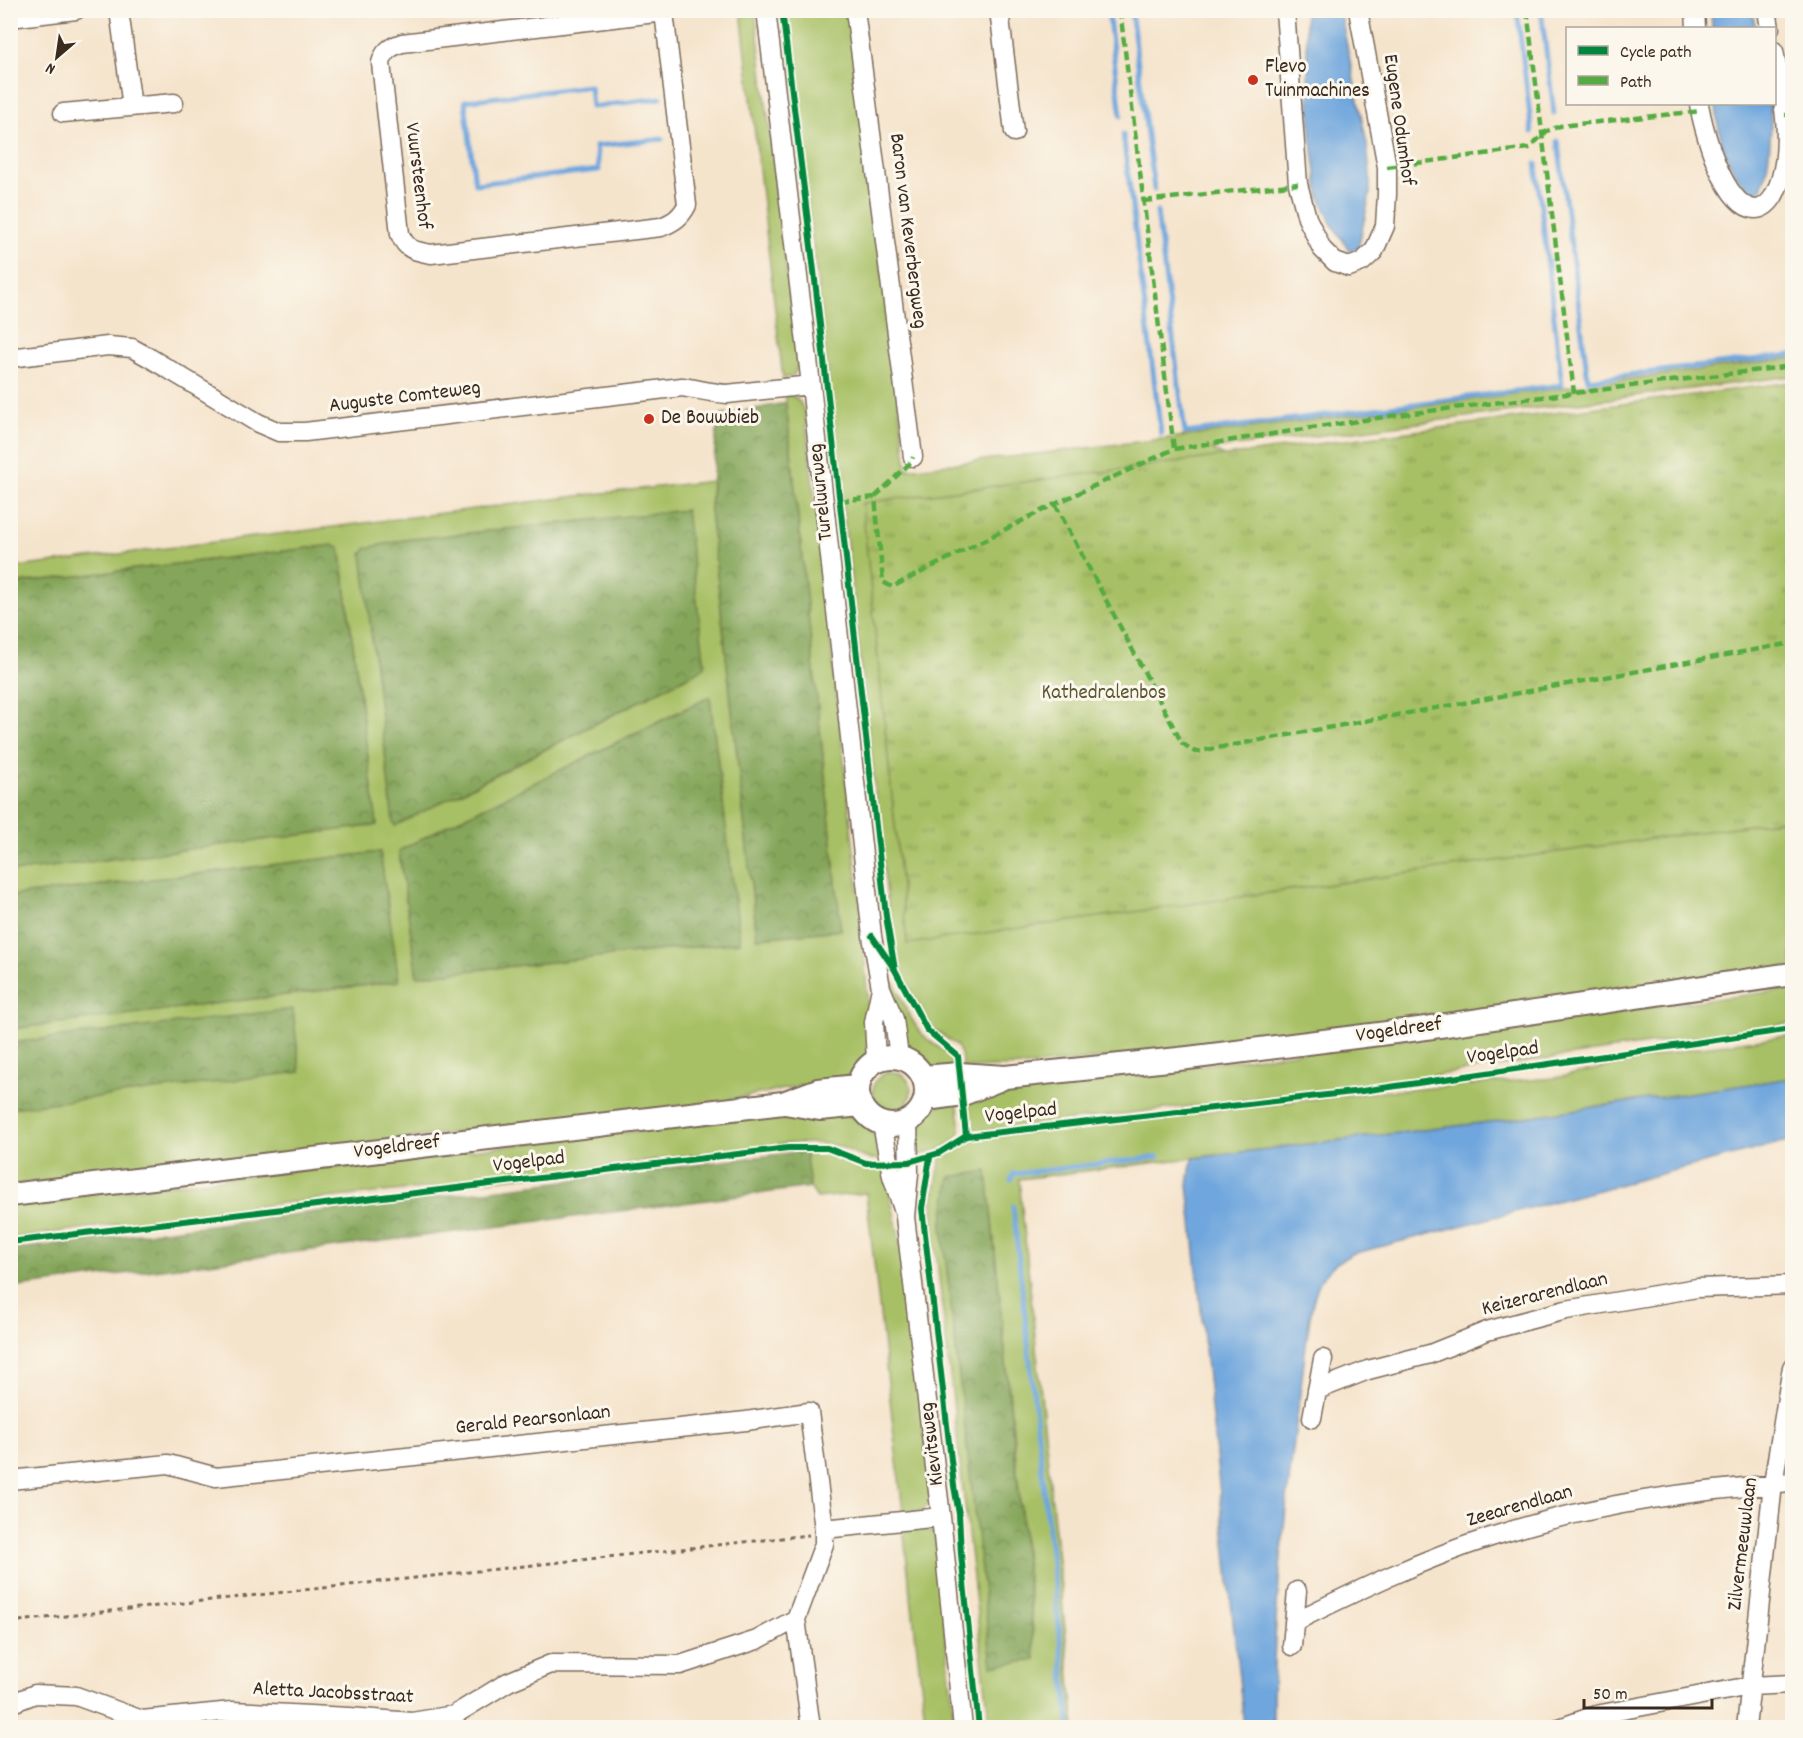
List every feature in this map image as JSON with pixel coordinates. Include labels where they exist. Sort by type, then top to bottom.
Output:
[{"type":"main road","name":"Vogeldreef","points":[[924,1088],[959,1074],[1005,1077],[1199,1057],[1419,1029],[1792,974]]},
{"type":"main road","points":[[899,1057],[909,1061],[924,1088],[916,1116],[908,1121],[891,1125],[882,1124],[866,1113],[860,1095],[861,1075],[876,1060],[899,1057]]},
{"type":"main road","name":"Vogeldreef","points":[[10,1194],[783,1103],[818,1090],[860,1095]]},
{"type":"street","points":[[10,18],[76,10]]},
{"type":"street","points":[[119,10],[132,107]]},
{"type":"street","name":"Tureluurweg","points":[[766,10],[811,385],[872,936],[881,988],[894,1019],[899,1057]]},
{"type":"street","name":"Baron van Keverbergweg","points":[[855,10],[913,457]]},
{"type":"street","points":[[999,10],[1014,132]]},
{"type":"street","name":"Eugene Odumhof","points":[[1285,10],[1298,184],[1307,218],[1322,249],[1335,262],[1349,267],[1362,262],[1374,251],[1385,226],[1387,194],[1387,166],[1358,10]]},
{"type":"street","points":[[1695,10],[1696,27]]},
{"type":"street","points":[[1767,10],[1770,27]]},
{"type":"street","name":"Vuursteenhof","points":[[664,11],[687,205],[682,214],[661,227],[431,254],[416,251],[404,244],[400,234],[381,63],[383,55],[390,46],[664,11]]},
{"type":"street","points":[[1699,105],[1712,152],[1724,181],[1745,207],[1757,209],[1766,206],[1773,197],[1779,182],[1784,159],[1786,108],[1776,60]]},
{"type":"street","points":[[63,113],[174,103]]},
{"type":"street","name":"Auguste Comteweg","points":[[10,358],[108,346],[132,348],[258,423],[279,432],[305,432],[682,387],[727,394],[811,385]]},
{"type":"street","name":"Tureluurweg","points":[[876,1060],[874,1022],[881,988]]},
{"type":"street","name":"Kievitsweg","points":[[905,1217],[909,1173],[908,1121]]},
{"type":"street","name":"Kievitsweg","points":[[882,1124],[892,1176],[905,1217],[941,1517],[963,1728]]},
{"type":"street","name":"Keizerarendlaan","points":[[1317,1390],[1368,1370],[1430,1354],[1487,1330],[1566,1310],[1697,1288],[1792,1285]]},
{"type":"street","points":[[1312,1418],[1323,1359]]},
{"type":"street","name":"Zilvermeeuwlaan","points":[[1746,1728],[1773,1484],[1792,1367]]},
{"type":"street","name":"Gerald Pearsonlaan","points":[[10,1480],[168,1464],[216,1477],[809,1412],[824,1529]]},
{"type":"street","name":"Zeearendlaan","points":[[1294,1622],[1402,1571],[1511,1531],[1572,1514],[1663,1496],[1792,1483]]},
{"type":"street","points":[[811,1728],[796,1619],[824,1544],[824,1529],[941,1517]]},
{"type":"street","points":[[1292,1646],[1297,1591]]},
{"type":"street","name":"Aletta Jacobsstraat","points":[[10,1704],[35,1694],[76,1696],[142,1720],[232,1711],[412,1722],[454,1714],[508,1682],[551,1664],[680,1665],[757,1640],[796,1619]]},
{"type":"street","points":[[1560,1728],[1596,1715],[1749,1686],[1792,1684]]},
{"type":"path","points":[[10,1622],[816,1534],[824,1529]]},
{"type":"green space","points":[[741,11],[755,11],[798,366],[794,375],[783,379]]},
{"type":"green space","name":"Kathedralenbos","points":[[784,11],[849,11],[907,469],[1171,438],[1792,358],[1792,376],[1212,449],[1792,803],[1792,967],[1315,1034],[1029,1066],[963,1068],[957,1046],[930,1026],[898,966],[889,914],[816,270]]},
{"type":"green space","name":"Kathedralenbos","points":[[1792,382],[1792,819],[907,944],[862,503]]},
{"type":"green space","points":[[785,394],[798,400],[805,414],[861,913],[871,1045],[865,1058],[854,1072],[850,1076],[723,1101],[11,1185],[11,1108],[300,1071],[292,1010],[11,1043],[11,1029],[399,981],[380,852],[11,896],[11,872],[377,825],[340,548],[334,545],[11,584],[10,568],[712,481],[710,509],[757,938],[841,930]],"holes":[[[685,510],[700,670],[453,797],[367,548],[404,540]],[[709,697],[740,942],[417,976],[399,851]]]},
{"type":"green space","points":[[786,403],[841,930],[757,938],[710,509],[718,416]]},
{"type":"green space","points":[[686,510],[705,666],[395,826],[362,554],[367,548],[404,540]]},
{"type":"green space","points":[[335,545],[340,548],[377,825],[11,872],[11,584]]},
{"type":"green space","points":[[710,697],[740,942],[417,976],[399,851]]},
{"type":"green space","points":[[380,852],[399,981],[11,1029],[11,896]]},
{"type":"green space","points":[[891,981],[919,1030],[929,1041],[947,1053],[954,1070],[931,1069],[905,1047]]},
{"type":"green space","points":[[1792,989],[1792,1023],[1362,1086],[977,1131],[971,1124],[967,1098],[1027,1087]]},
{"type":"green space","points":[[293,1009],[300,1072],[11,1108],[11,1043]]},
{"type":"green space","points":[[1792,1035],[1792,1078],[1498,1121],[1019,1179],[1075,1727],[990,1727],[935,1243],[933,1201],[941,1157],[957,1146],[978,1138],[1366,1093],[1555,1078],[1695,1048]],"holes":[[[987,1172],[1035,1660],[950,1177]]]},
{"type":"green space","points":[[892,1072],[906,1077],[911,1091],[906,1105],[892,1110],[878,1105],[873,1091],[878,1077]]},
{"type":"green space","points":[[957,1101],[960,1120],[958,1136],[948,1145],[914,1156],[914,1134],[924,1118],[941,1104]]},
{"type":"green space","points":[[812,1114],[851,1116],[859,1119],[872,1132],[883,1159],[868,1159],[831,1145],[784,1144],[477,1182],[273,1204],[11,1238],[10,1203],[768,1116]]},
{"type":"green space","points":[[805,1151],[834,1153],[863,1165],[884,1167],[901,1246],[932,1500],[922,1511],[903,1513],[866,1193],[817,1198],[810,1187]]},
{"type":"green space","points":[[805,1151],[810,1187],[11,1288],[11,1250]]},
{"type":"green space","points":[[987,1171],[1035,1660],[992,1666],[942,1227],[950,1177]]},
{"type":"green space","points":[[923,1525],[935,1534],[955,1727],[926,1727],[903,1528]]},
{"type":"water","points":[[1305,11],[1340,11],[1367,144],[1370,194],[1358,249],[1350,251],[1331,223],[1319,195],[1311,135]]},
{"type":"water","points":[[1711,11],[1752,11],[1756,27],[1712,27]]},
{"type":"water","points":[[1716,105],[1770,105],[1768,161],[1763,182],[1756,193],[1752,194],[1730,164],[1725,153]]},
{"type":"water","points":[[1792,1078],[1792,1140],[1352,1254],[1327,1271],[1317,1288],[1311,1312],[1291,1465],[1275,1639],[1273,1727],[1244,1727],[1188,1184],[1194,1158],[1498,1121]]},
{"type":"waterway","points":[[1108,10],[1121,116]]},
{"type":"waterway","points":[[1131,10],[1154,189]]},
{"type":"waterway","points":[[1517,10],[1532,132]]},
{"type":"waterway","points":[[1541,10],[1554,113]]},
{"type":"waterway","points":[[661,98],[592,107],[590,86],[465,101],[475,184],[599,170],[596,146],[662,139]]},
{"type":"waterway","points":[[1123,134],[1161,434]]},
{"type":"waterway","points":[[1558,141],[1588,380],[1792,355]]},
{"type":"waterway","points":[[1157,212],[1185,433],[1562,385],[1536,164]]},
{"type":"waterway","points":[[1011,1180],[1013,1174],[1158,1157]]},
{"type":"waterway","points":[[1013,1206],[1070,1728]]},
{"type":"marked path","points":[[1120,10],[1174,449]]},
{"type":"marked path","points":[[1527,10],[1574,393]]},
{"type":"marked path","points":[[1387,167],[1529,148],[1547,131],[1560,126],[1701,111]]},
{"type":"marked path","points":[[1785,115],[1792,115]]},
{"type":"marked path","points":[[1144,201],[1298,184]]},
{"type":"marked path","points":[[840,501],[875,497],[883,582],[892,587],[1055,504],[1174,449],[1397,415],[1792,366]]},
{"type":"marked path","points":[[875,497],[911,462],[913,457]]},
{"type":"marked path","points":[[1055,504],[1182,743],[1195,752],[1792,643]]},
{"type":"cycle path","points":[[782,10],[814,271],[886,916],[895,970]]},
{"type":"cycle path","points":[[872,936],[895,970],[927,1030],[958,1056],[966,1136]]},
{"type":"cycle path","name":"Vogelpad","points":[[10,1242],[788,1148],[827,1148],[866,1163],[909,1162],[939,1153],[966,1136],[1362,1091],[1792,1029]]},
{"type":"cycle path","points":[[930,1157],[922,1208],[959,1514],[979,1728]]},
{"type":"place","name":"Flevo Tuinmachines","points":[[1253,80]]},
{"type":"place","name":"De Bouwbieb","points":[[649,419]]}]
